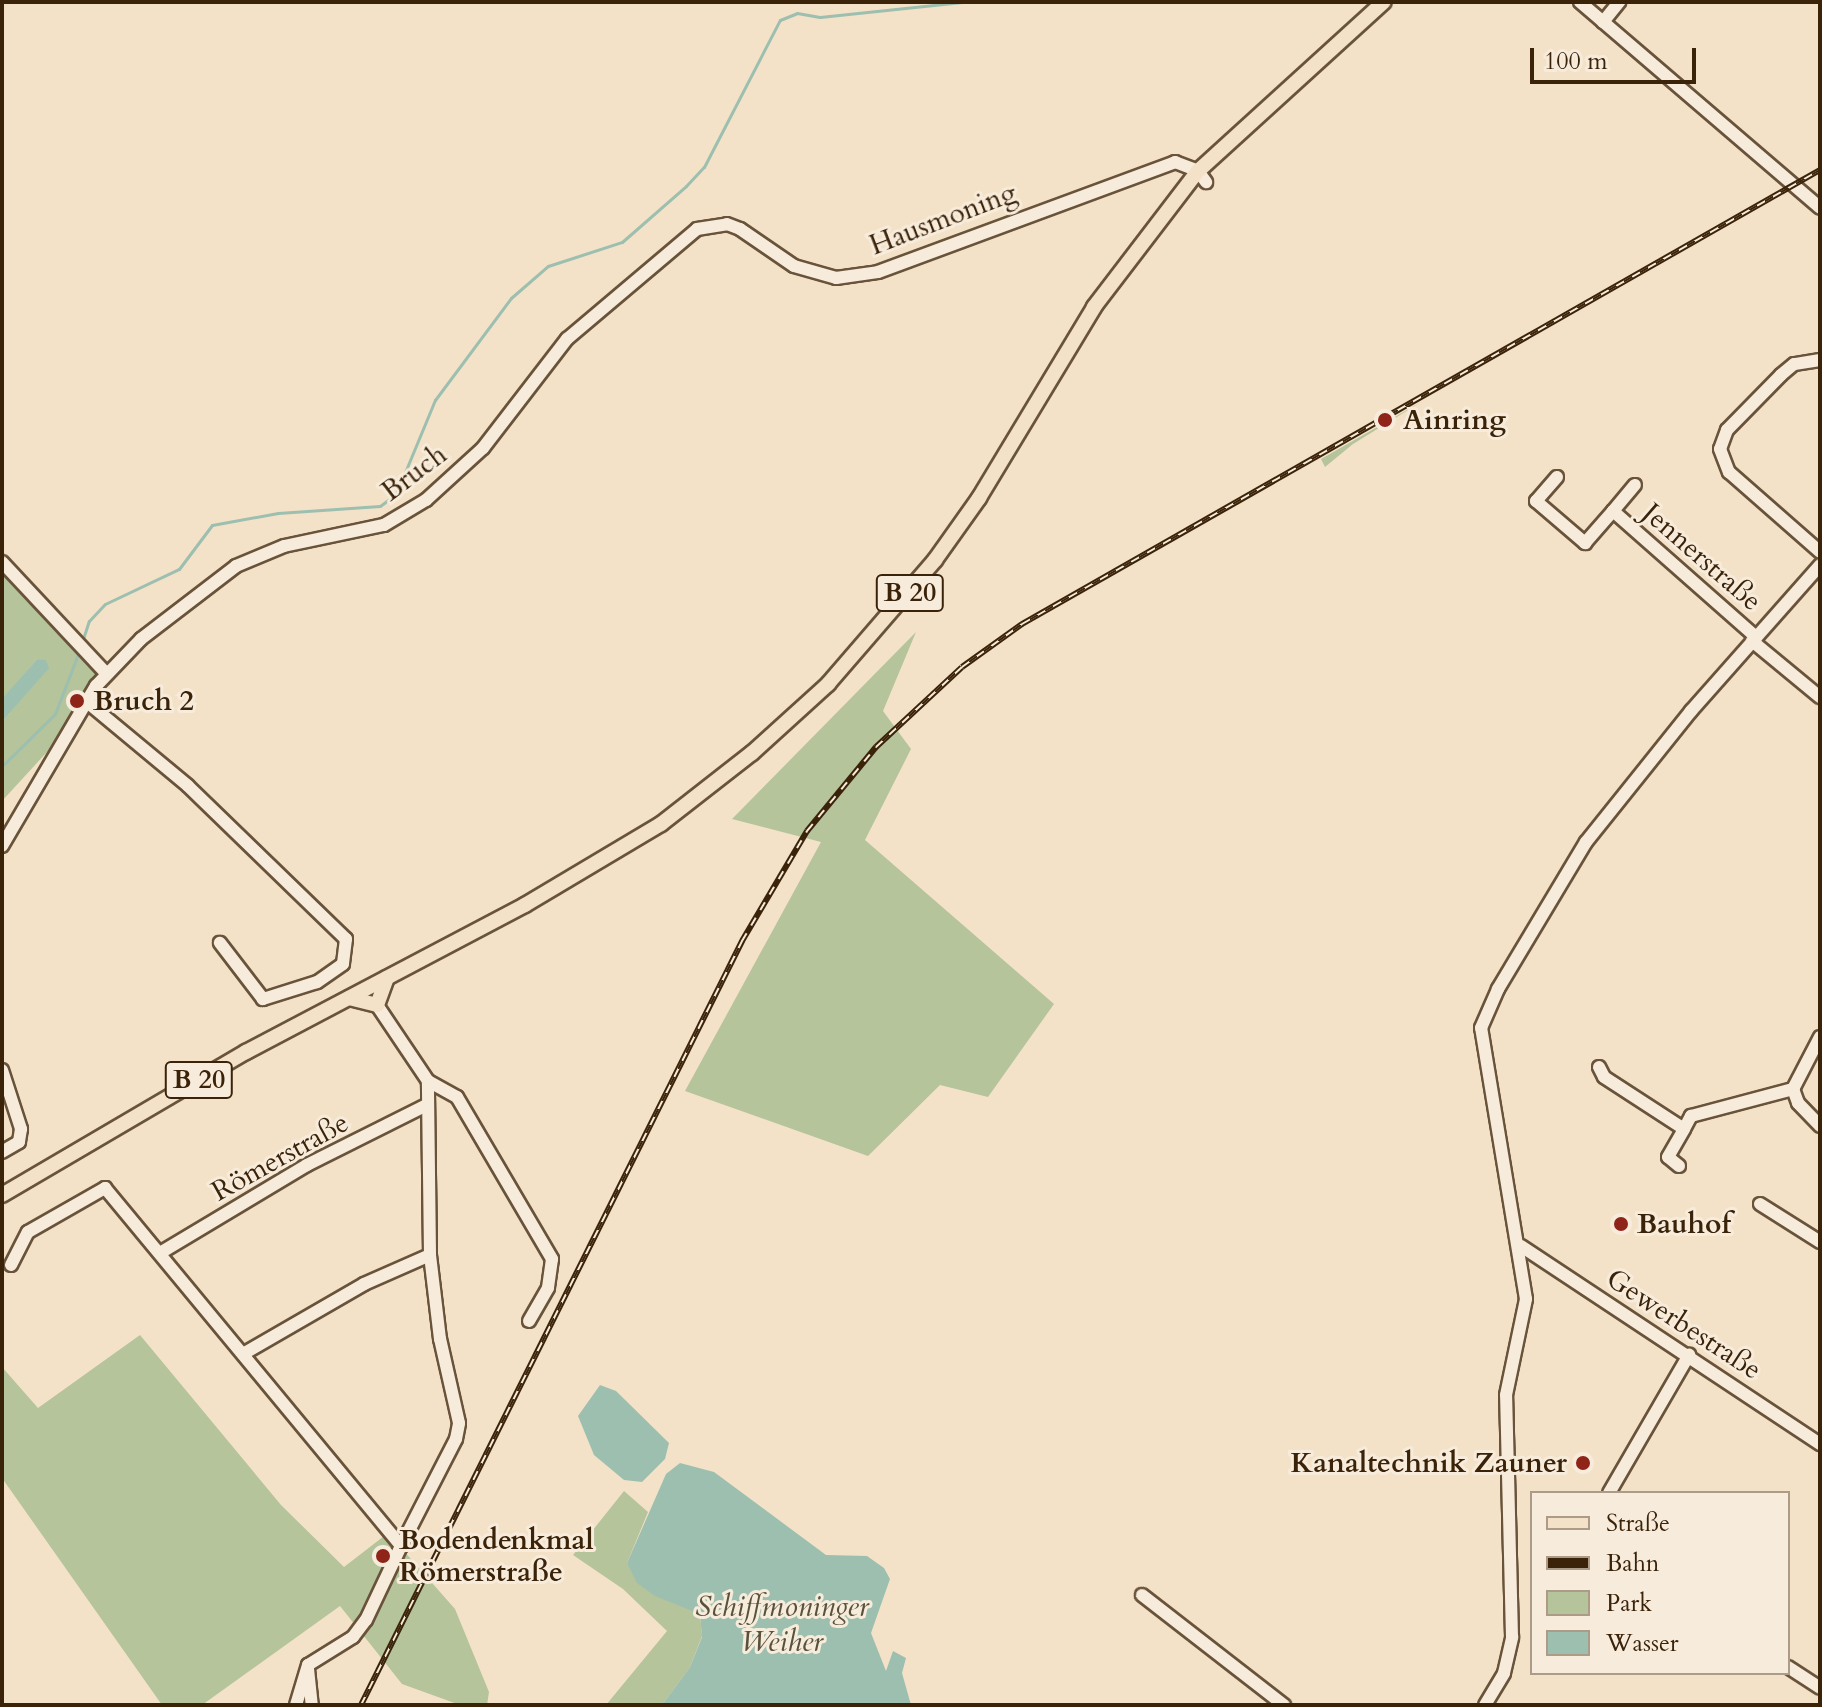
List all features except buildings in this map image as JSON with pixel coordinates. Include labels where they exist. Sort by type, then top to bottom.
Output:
[{"type":"main road","name":"B 20","points":[[2,1195],[661,824],[792,718],[903,602],[979,498],[1094,307],[1202,176],[1384,2]]},
{"type":"main road","points":[[349,998],[377,1005],[387,978]]},
{"type":"street","points":[[1580,2],[1820,208]]},
{"type":"street","points":[[1603,22],[1619,2]]},
{"type":"street","name":"Hausmoning","points":[[697,229],[727,224],[740,229],[794,266],[836,278],[878,272],[1175,162],[1202,176]]},
{"type":"street","name":"Bruch","points":[[2,846],[105,672],[236,566],[284,546],[384,525],[426,500],[483,448],[567,339],[697,229]]},
{"type":"street","points":[[1820,360],[1794,364],[1781,375],[1727,430],[1720,449],[1729,472],[1820,552]]},
{"type":"street","name":"Jennerstraße","points":[[1557,477],[1536,501],[1585,543],[1613,511],[1820,697]]},
{"type":"street","points":[[1613,511],[1635,485]]},
{"type":"street","points":[[2,562],[105,672]]},
{"type":"street","points":[[1485,1705],[1504,1673],[1512,1637],[1506,1395],[1525,1315],[1521,1246],[1503,1139],[1482,1060],[1481,1028],[1551,897],[1632,784],[1820,565]]},
{"type":"street","points":[[87,702],[188,786],[346,939],[343,964],[317,982],[263,999],[220,943]]},
{"type":"street","points":[[377,1005],[428,1081],[457,1097],[552,1259],[548,1288],[529,1321]]},
{"type":"street","points":[[1820,1037],[1793,1089],[1798,1103],[1820,1126]]},
{"type":"street","points":[[1599,1067],[1604,1077],[1684,1129]]},
{"type":"street","points":[[2,1070],[21,1129],[19,1142],[2,1152]]},
{"type":"street","points":[[296,1705],[308,1665],[353,1637],[366,1620],[456,1439],[459,1423],[440,1339],[430,1255],[425,1106],[428,1081]]},
{"type":"street","points":[[1679,1166],[1668,1157],[1691,1116],[1793,1089]]},
{"type":"street","name":"Römerstraße","points":[[160,1253],[307,1165],[425,1106]]},
{"type":"street","points":[[11,1265],[28,1232],[105,1188],[401,1546]]},
{"type":"street","points":[[1760,1204],[1820,1242]]},
{"type":"street","name":"Gewerbestraße","points":[[1521,1246],[1820,1444]]},
{"type":"street","points":[[243,1354],[364,1284],[430,1255]]},
{"type":"street","points":[[1610,1491],[1689,1355]]},
{"type":"street","points":[[1142,1595],[1284,1705]]},
{"type":"street","points":[[308,1665],[312,1705]]},
{"type":"street","points":[[1790,1668],[1820,1688]]},
{"type":"green space","points":[[1421,402],[1353,444],[1325,467],[1321,459]]},
{"type":"green space","points":[[2,571],[96,674],[58,740],[2,801],[2,722],[48,668],[46,661],[37,659],[2,700]]},
{"type":"green space","points":[[916,632],[883,711],[911,749],[865,840],[1054,1004],[988,1097],[940,1085],[868,1156],[685,1091],[821,842],[732,819]]},
{"type":"green space","points":[[140,1335],[281,1505],[344,1567],[388,1533],[455,1609],[489,1692],[487,1705],[460,1705],[402,1684],[340,1606],[202,1705],[162,1705],[2,1478],[2,1367],[38,1408]]},
{"type":"green space","points":[[624,1491],[648,1512],[627,1563],[665,1596],[700,1614],[702,1636],[690,1667],[662,1705],[606,1705],[667,1631],[623,1589],[573,1555]]},
{"type":"water","points":[[37,659],[46,660],[49,668],[2,722],[2,699]]},
{"type":"water","points":[[600,1385],[616,1391],[669,1443],[665,1459],[642,1482],[624,1480],[594,1455],[578,1416]]},
{"type":"water","name":"Schiffmoninger Weiher","points":[[680,1463],[714,1472],[826,1555],[867,1556],[884,1568],[890,1579],[871,1633],[886,1671],[893,1651],[906,1658],[902,1673],[911,1705],[662,1705],[690,1667],[702,1637],[700,1614],[655,1596],[637,1583],[627,1563],[666,1474]]},
{"type":"waterway","points":[[82,642],[89,621],[105,604],[179,569],[212,525],[278,513],[380,506],[396,494],[435,400],[511,298],[548,266],[622,242],[686,186],[704,167],[780,20],[797,13],[820,17],[962,2]]},
{"type":"waterway","points":[[2,766],[55,714],[80,649]]},
{"type":"railway","points":[[361,1705],[742,941],[807,831],[876,747],[962,667],[1022,624],[1820,170]]},
{"type":"place","name":"Ainring","points":[[1385,420]]},
{"type":"place","name":"Bruch 2","points":[[77,701]]},
{"type":"place","name":"Bauhof","points":[[1621,1224]]},
{"type":"place","name":"Kanaltechnik Zauner","points":[[1583,1463]]},
{"type":"place","name":"Bodendenkmal Römerstraße","points":[[383,1556]]}]
